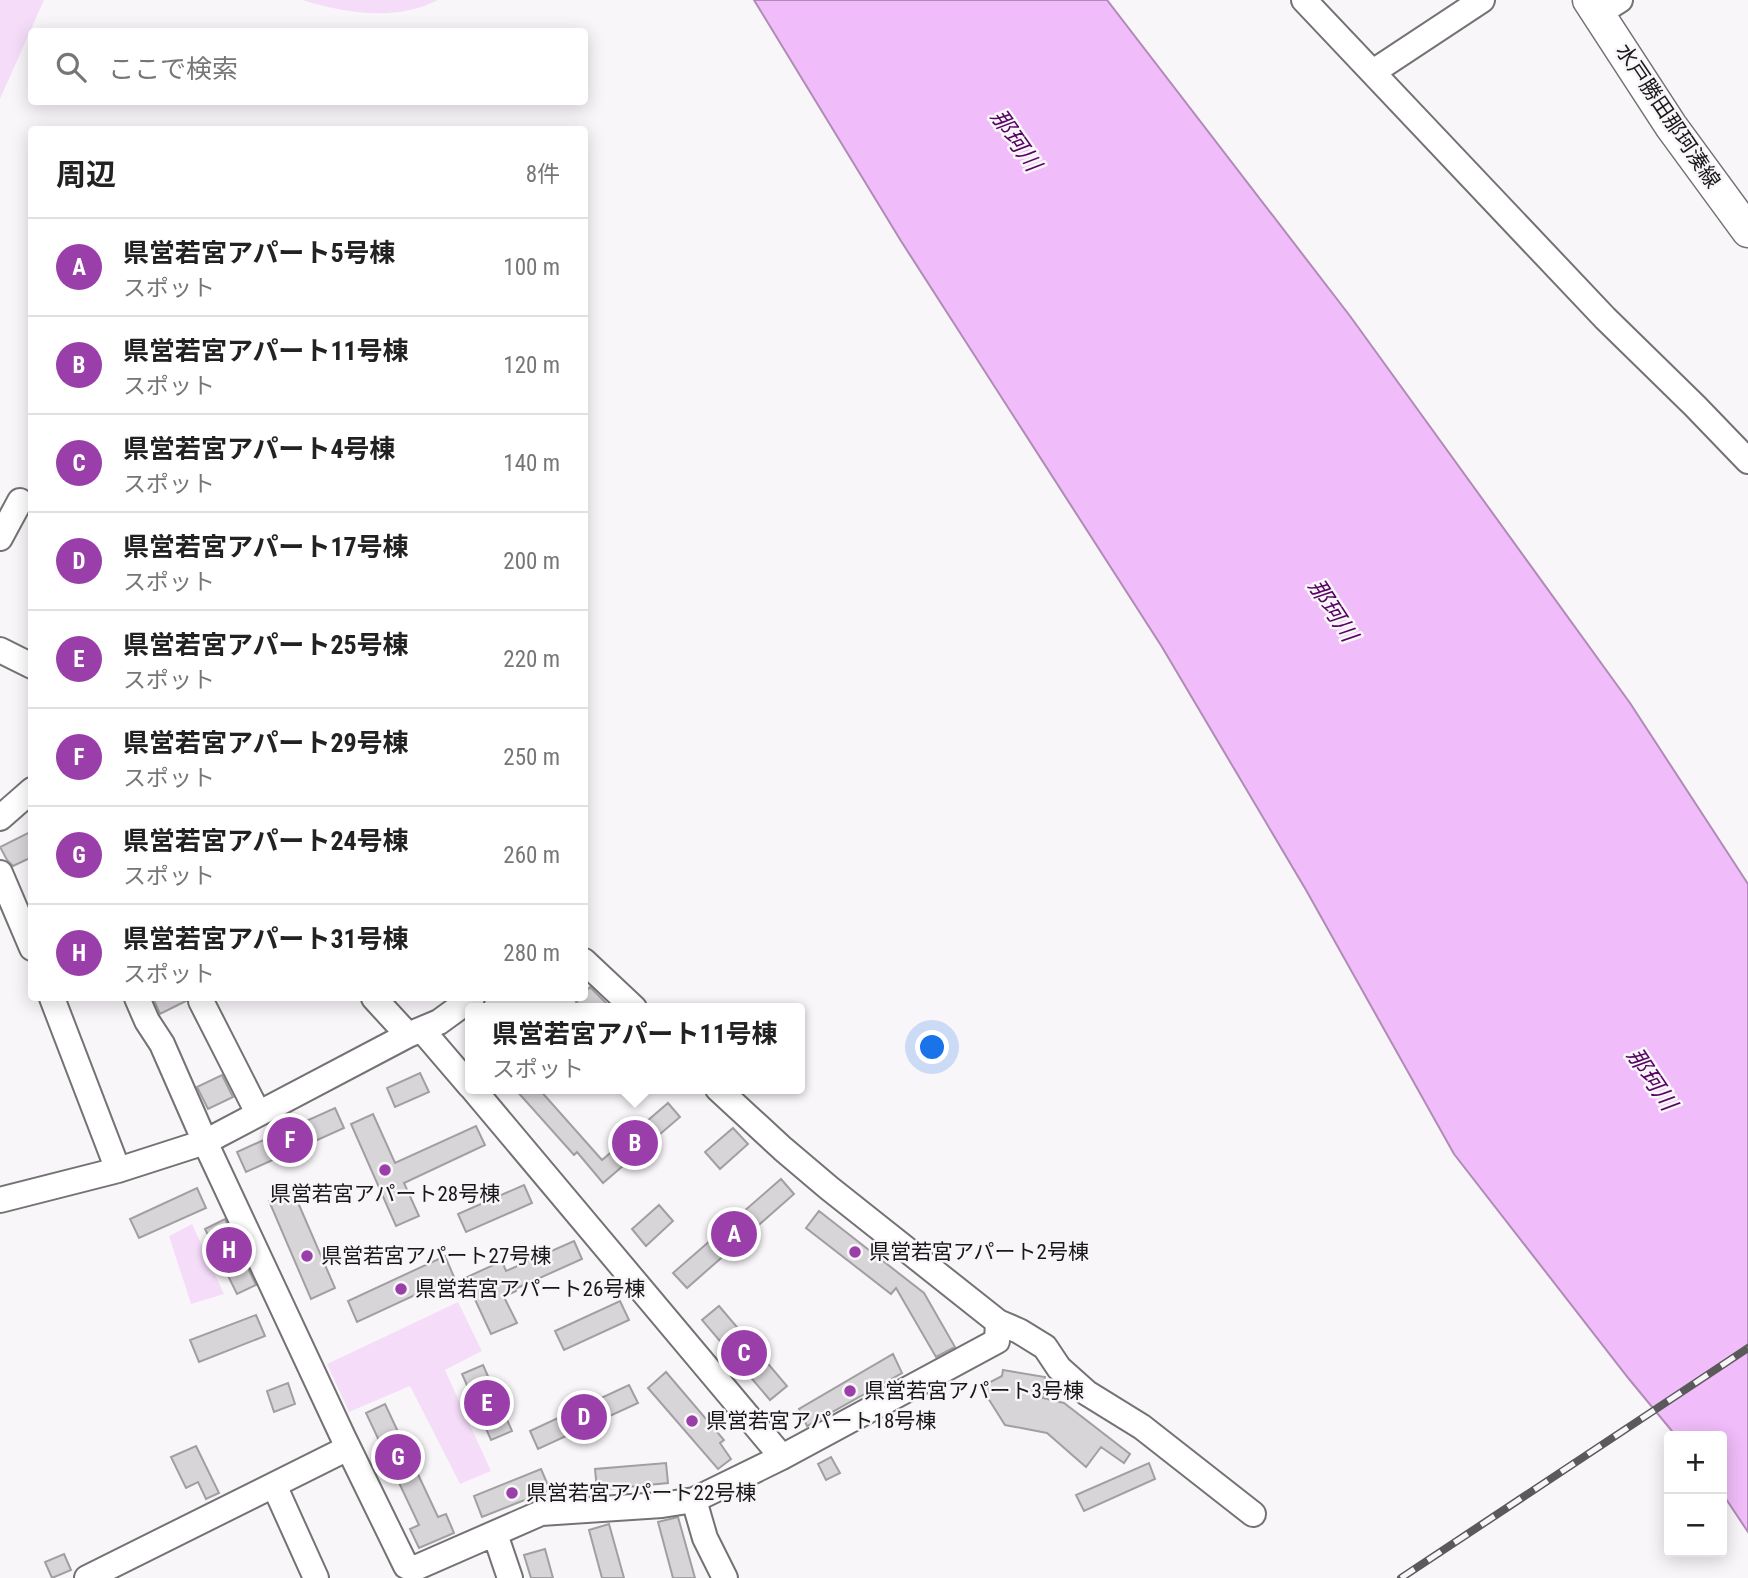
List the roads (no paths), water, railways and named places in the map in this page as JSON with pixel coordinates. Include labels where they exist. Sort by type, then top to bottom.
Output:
[{"type":"main road","name":"水戸勝田那珂湊線","points":[[1603,5],[1671,126],[1748,231]]},
{"type":"street","points":[[1304,0],[1605,318],[1748,461]]},
{"type":"street","points":[[1373,72],[1482,0]]},
{"type":"street","points":[[0,538],[20,501]]},
{"type":"street","points":[[0,650],[28,664]]},
{"type":"street","points":[[0,818],[28,794]]},
{"type":"street","points":[[0,873],[21,895],[28,929]]},
{"type":"street","points":[[588,965],[629,1003]]},
{"type":"street","points":[[53,1001],[118,1170]]},
{"type":"street","points":[[138,1001],[162,1044],[348,1448],[406,1566],[414,1569],[541,1514],[694,1500],[782,1457],[997,1341],[998,1322]]},
{"type":"street","points":[[201,1001],[258,1113]]},
{"type":"street","points":[[378,1001],[465,1080]]},
{"type":"street","points":[[0,1200],[118,1170],[205,1142],[439,1022],[465,1003]]},
{"type":"street","points":[[478,1094],[782,1457]]},
{"type":"street","points":[[723,1094],[819,1181],[998,1322],[1045,1347],[1059,1368],[1087,1394],[1142,1427],[1253,1514]]},
{"type":"street","points":[[88,1578],[348,1448]]},
{"type":"street","points":[[274,1485],[316,1578]]},
{"type":"street","points":[[694,1500],[705,1538],[725,1578]]},
{"type":"street","points":[[495,1534],[510,1578]]},
{"type":"water","name":"那珂川","points":[[754,0],[1107,0],[1350,316],[1630,703],[1748,884],[1748,1532],[1727,1500],[1727,1431],[1672,1431],[1454,1154],[1306,890],[1162,647],[901,241]]},
{"type":"railway","points":[[1401,1578],[1748,1348]]},
{"type":"place","name":"県営若宮アパート29号棟","points":[[290,1140]]},
{"type":"place","name":"県営若宮アパート11号棟","points":[[635,1143]]},
{"type":"place","name":"県営若宮アパート28号棟","points":[[385,1170]]},
{"type":"place","name":"県営若宮アパート5号棟","points":[[734,1234]]},
{"type":"place","name":"県営若宮アパート31号棟","points":[[229,1250]]},
{"type":"place","name":"県営若宮アパート2号棟","points":[[855,1252]]},
{"type":"place","name":"県営若宮アパート27号棟","points":[[307,1256]]},
{"type":"place","name":"県営若宮アパート26号棟","points":[[401,1289]]},
{"type":"place","name":"県営若宮アパート4号棟","points":[[744,1353]]},
{"type":"place","name":"県営若宮アパート3号棟","points":[[850,1391]]},
{"type":"place","name":"県営若宮アパート25号棟","points":[[487,1403]]},
{"type":"place","name":"県営若宮アパート17号棟","points":[[584,1417]]},
{"type":"place","name":"県営若宮アパート18号棟","points":[[692,1421]]},
{"type":"place","name":"県営若宮アパート24号棟","points":[[398,1457]]},
{"type":"place","name":"県営若宮アパート22号棟","points":[[512,1493]]}]
